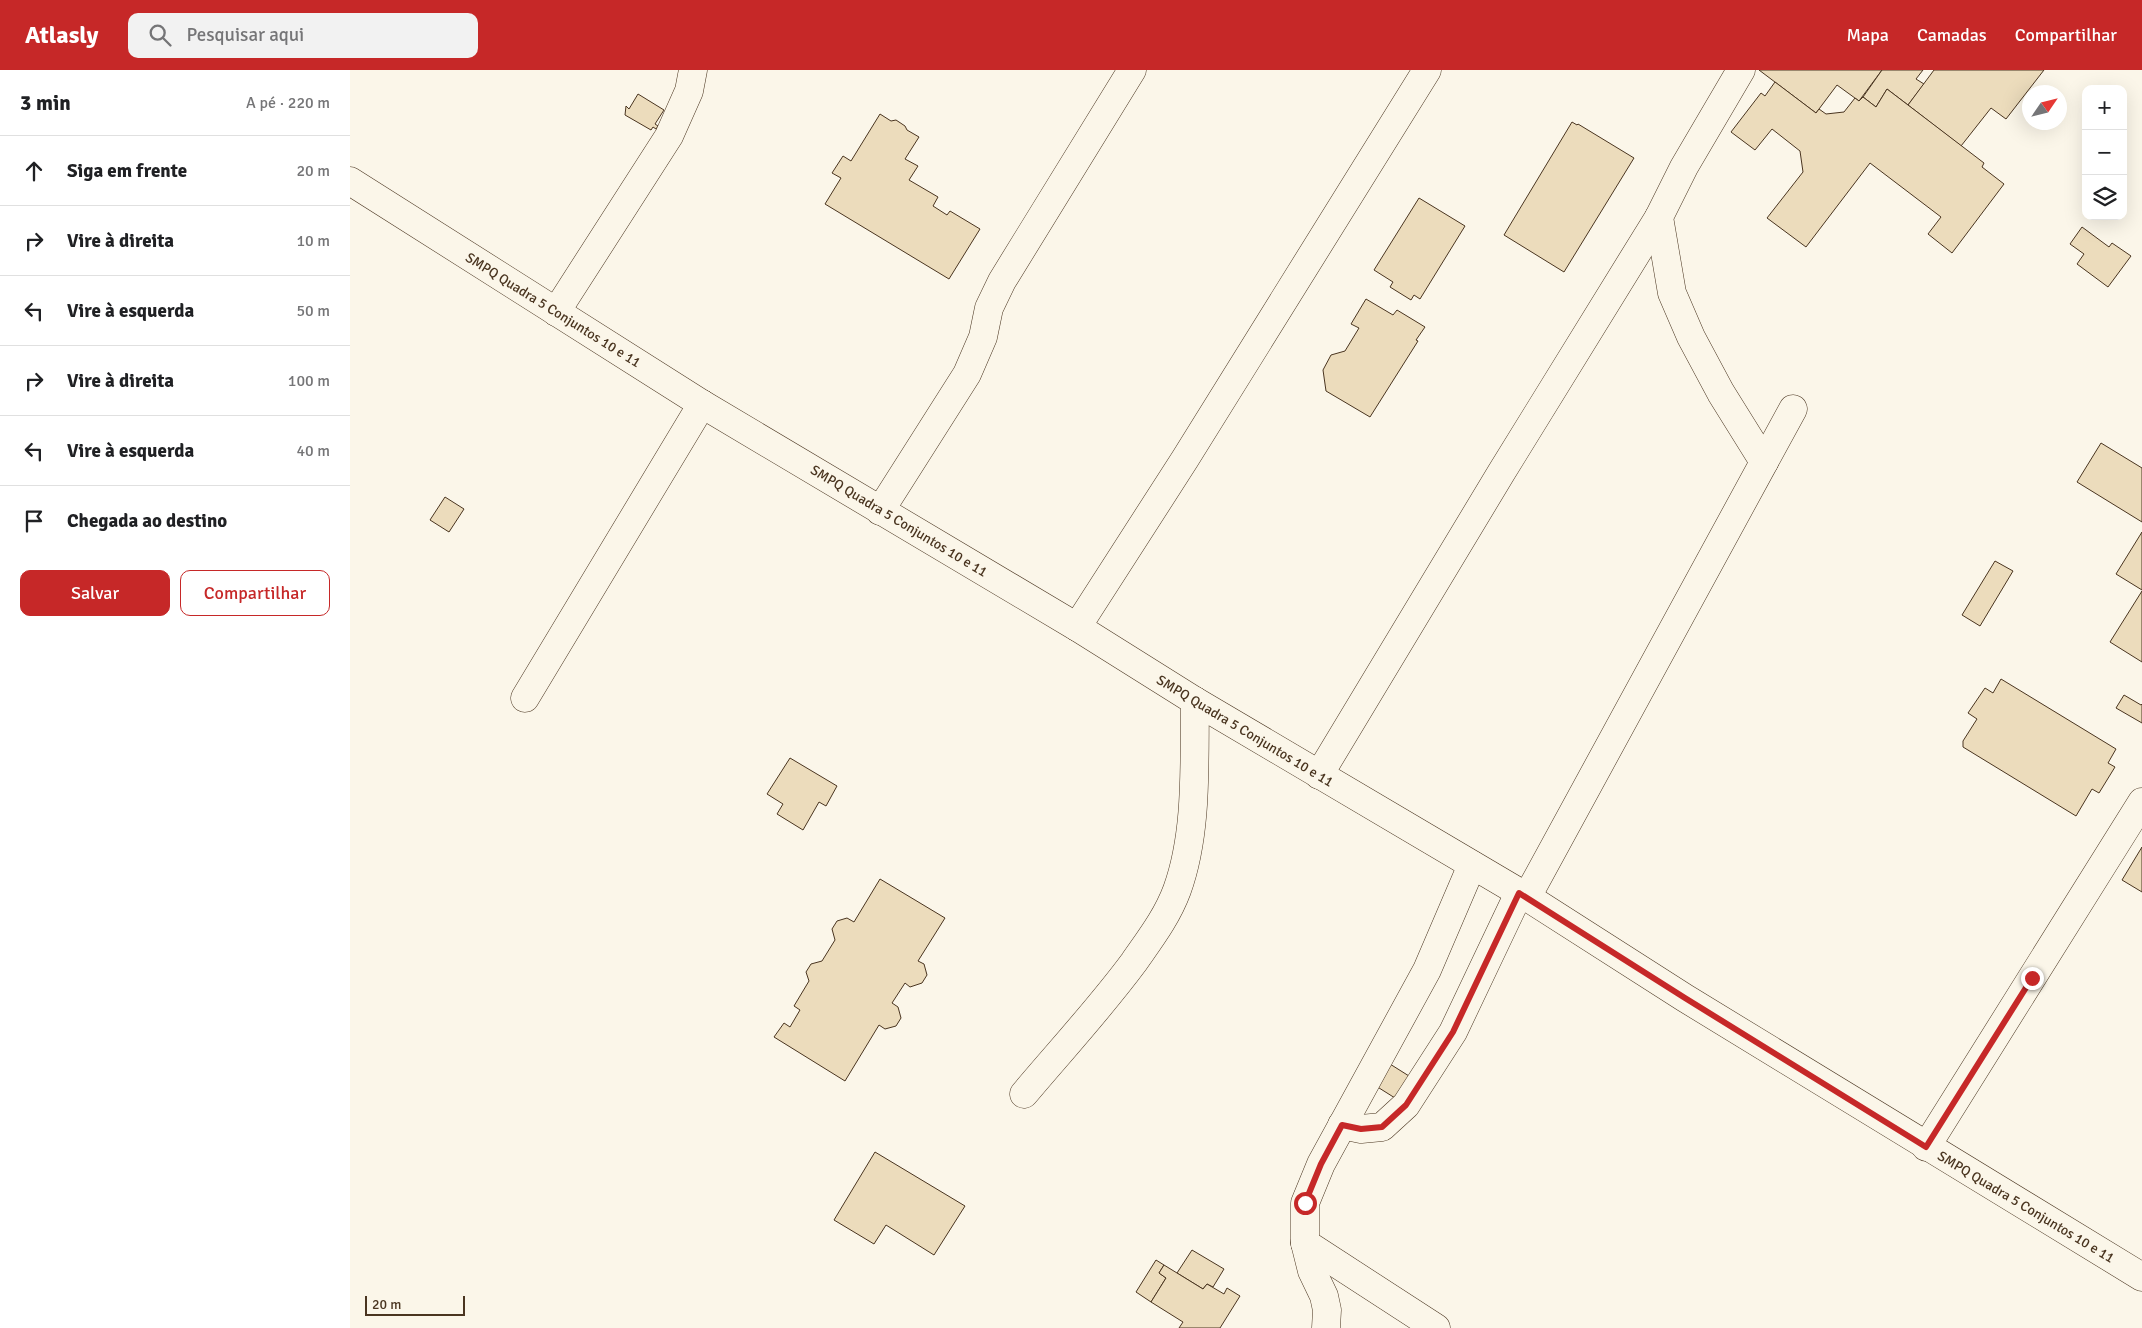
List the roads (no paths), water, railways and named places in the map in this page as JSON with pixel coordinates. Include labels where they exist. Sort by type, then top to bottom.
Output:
[{"type":"street","points":[[556,312],[669,136],[689,91],[693,70]]},
{"type":"street","points":[[880,511],[967,374],[983,337],[989,308],[1002,281],[1132,70]]},
{"type":"street","points":[[1077,628],[1427,70]]},
{"type":"street","points":[[1318,774],[1659,217],[1684,167],[1741,70]]},
{"type":"street","name":"SMPQ Quadra 5 Conjuntos 10 e 11","points":[[350,181],[702,404],[1077,628],[1195,702],[1523,895],[1926,1147],[2142,1277]]},
{"type":"street","points":[[1659,217],[1672,293],[1691,337],[1764,462]]},
{"type":"street","points":[[525,698],[702,404]]},
{"type":"street","points":[[1342,1125],[1361,1129],[1382,1127],[1406,1105],[1453,1032],[1523,895],[1793,409]]},
{"type":"street","points":[[1024,1094],[1112,993],[1160,925],[1176,890],[1186,856],[1194,793],[1195,702]]},
{"type":"street","points":[[1926,1147],[2142,802]]},
{"type":"street","points":[[1326,1328],[1327,1310],[1324,1296],[1312,1271],[1305,1243],[1305,1203],[1321,1164],[1428,970],[1472,865]]},
{"type":"street","points":[[1305,1243],[1436,1328]]}]
